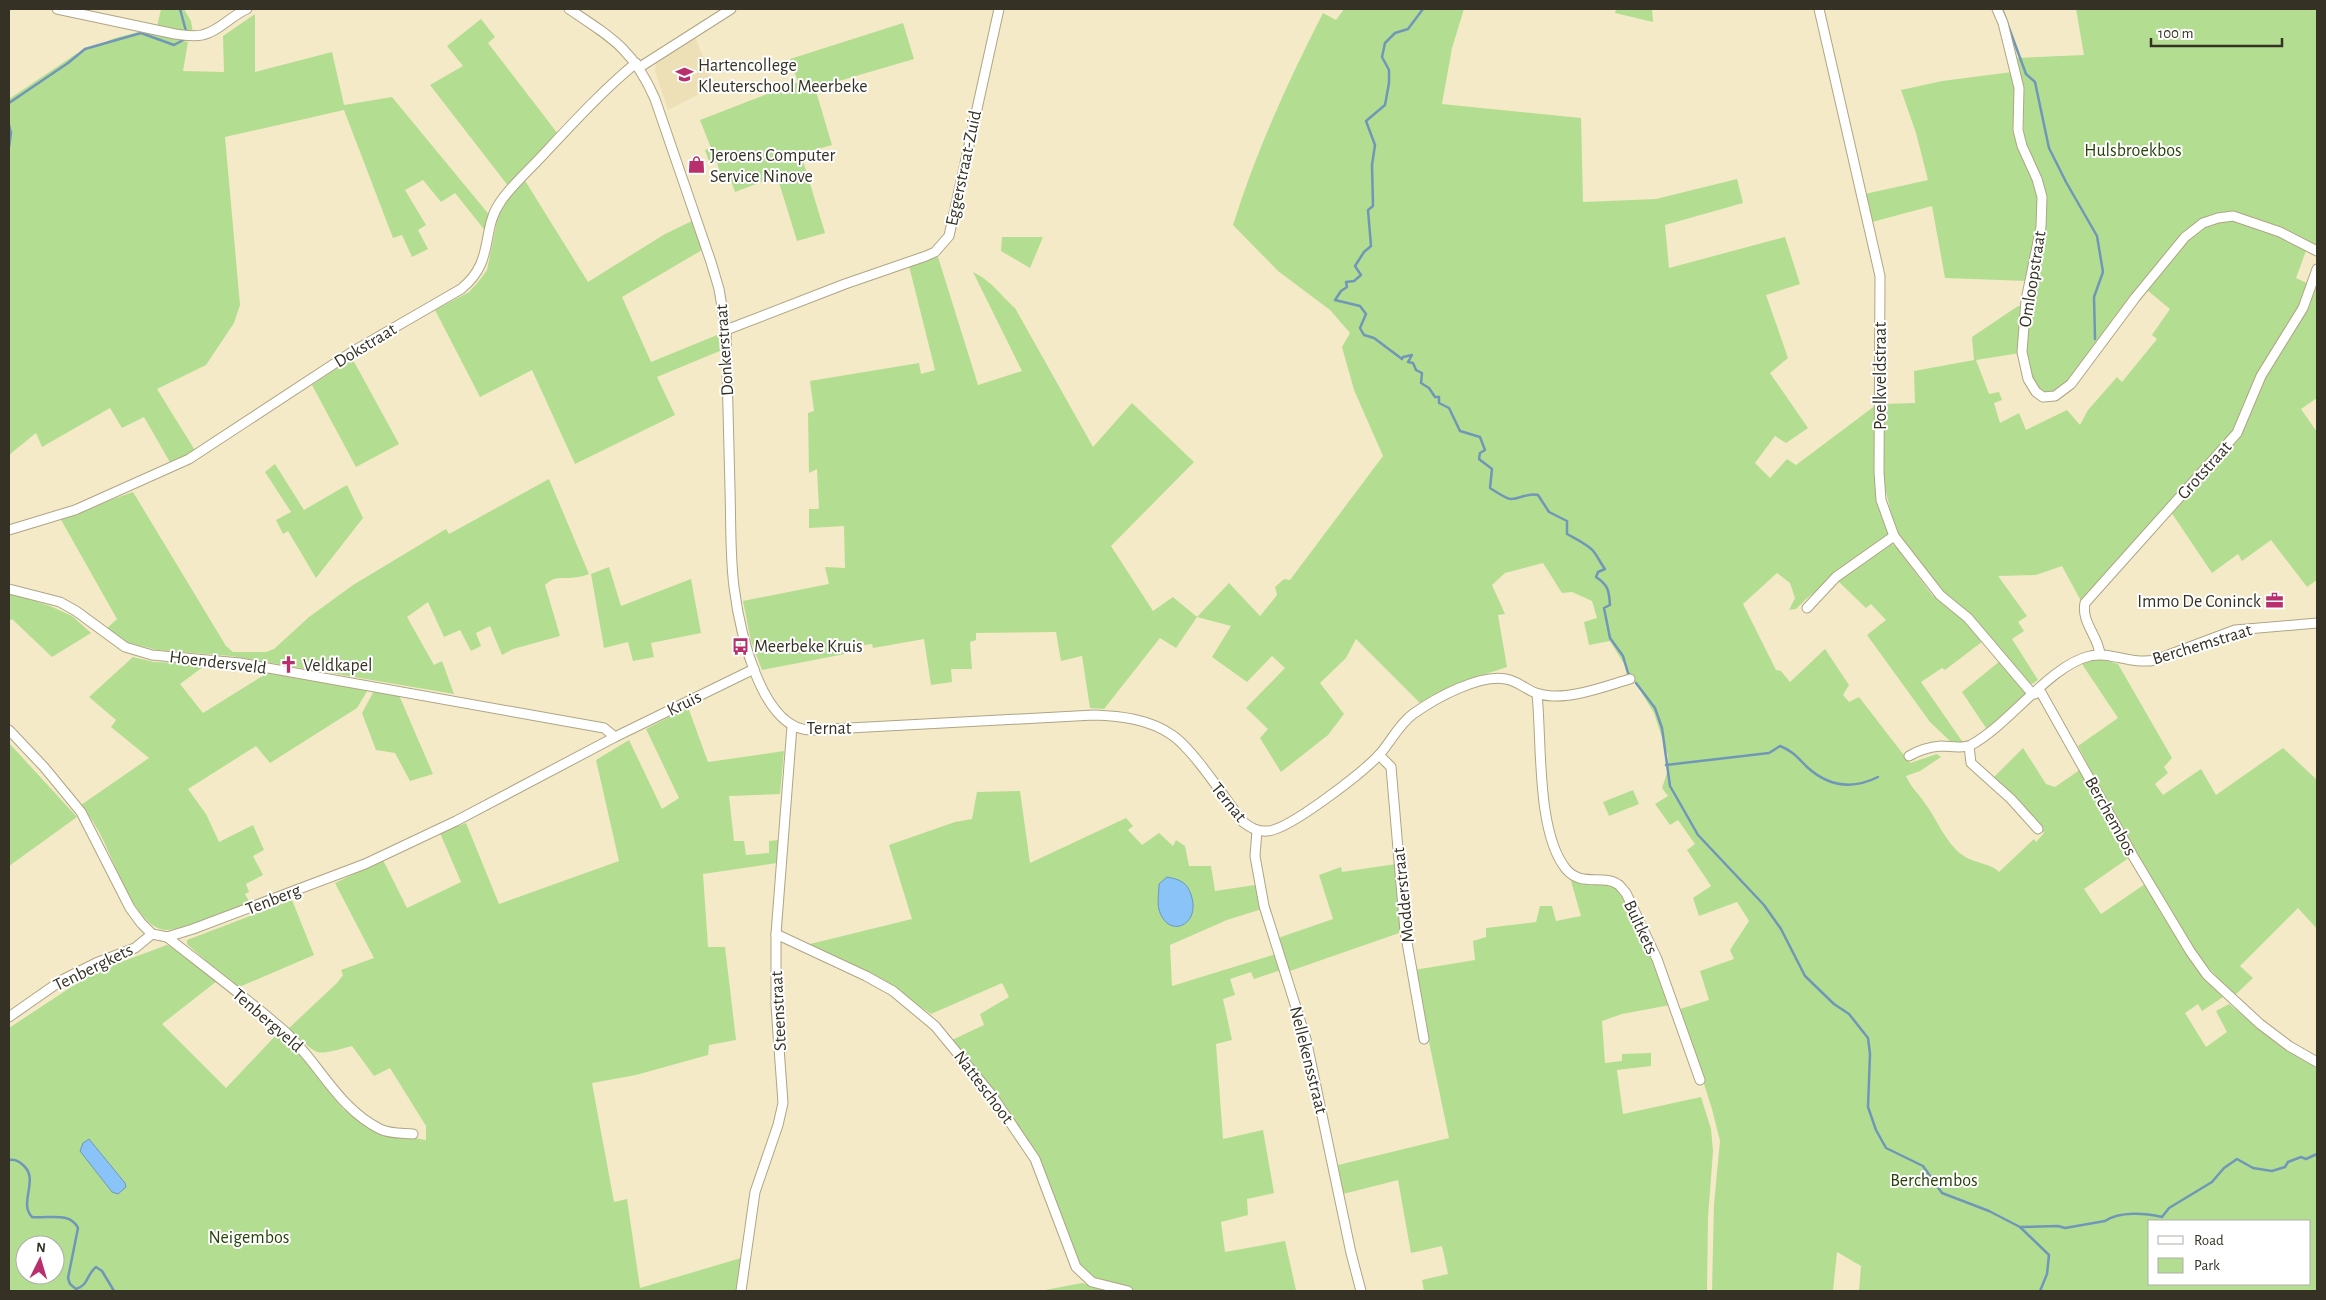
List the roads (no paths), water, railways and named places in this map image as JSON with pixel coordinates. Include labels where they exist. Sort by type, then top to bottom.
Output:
[{"type":"street","points":[[57,9],[190,36],[208,33],[246,9]]},
{"type":"street","name":"Donkerstraat","points":[[569,9],[612,38],[638,65],[655,99],[711,262],[719,289],[726,330],[732,572],[744,639],[754,669],[764,691],[778,713],[792,726]]},
{"type":"street","name":"Dokstraat","points":[[9,530],[75,510],[189,459],[352,352],[461,289],[475,276],[483,261],[493,217],[500,202],[565,131],[638,65],[731,9]]},
{"type":"street","name":"Eggerstraat-Zuid","points":[[726,330],[845,284],[926,256],[942,245],[949,236],[999,9]]},
{"type":"street","name":"Poelkveldstraat","points":[[1819,9],[1880,276],[1879,472],[1881,500],[1894,536],[1940,595],[1968,618],[2030,691],[2037,691]]},
{"type":"street","name":"Omloopstraat","points":[[1997,9],[2003,23],[2019,88],[2018,130],[2022,146],[2037,179],[2042,197],[2041,228],[2026,300],[2022,352],[2028,379],[2036,392],[2042,397],[2055,396],[2071,384],[2135,298],[2184,237],[2203,223],[2233,216],[2280,232],[2317,251]]},
{"type":"street","name":"Grotstraat","points":[[2100,654],[2099,646],[2082,613],[2085,603],[2237,433],[2261,376],[2303,308],[2317,269]]},
{"type":"street","points":[[1807,608],[1836,577],[1894,536]]},
{"type":"street","name":"Hoendersveld","points":[[9,588],[60,602],[76,611],[126,648],[152,655],[240,663],[584,724],[604,728],[615,737]]},
{"type":"street","name":"Berchemstraat","points":[[1969,746],[2003,722],[2050,678],[2082,658],[2100,654],[2144,662],[2155,660],[2235,630],[2317,623]]},
{"type":"street","name":"Kruis","points":[[615,737],[754,669]]},
{"type":"street","name":"Ternat","points":[[792,726],[803,730],[812,730],[1094,715],[1139,720],[1157,726],[1173,735],[1192,756],[1243,822],[1257,830],[1266,832],[1285,826],[1363,770],[1379,755],[1410,716],[1438,697],[1492,677],[1510,680],[1537,694],[1558,696],[1630,679]]},
{"type":"street","name":"Berchembos","points":[[2037,691],[2132,856],[2202,967],[2225,993],[2260,1024],[2289,1046],[2317,1062]]},
{"type":"street","name":"Bultkets","points":[[1537,694],[1544,805],[1554,845],[1565,868],[1577,878],[1610,881],[1618,884],[1626,893],[1657,959],[1700,1080]]},
{"type":"street","name":"Steenstraat","points":[[741,1291],[755,1192],[778,1125],[783,1103],[776,1006],[776,934],[792,726]]},
{"type":"street","points":[[9,730],[44,767],[81,812],[130,908],[152,934]]},
{"type":"street","name":"Tenberg","points":[[152,934],[167,936],[193,929],[365,864],[456,821],[615,737]]},
{"type":"street","points":[[1908,756],[1927,748],[1969,746],[1971,763],[2012,799],[2038,829]]},
{"type":"street","name":"Modderstraat","points":[[1379,755],[1391,767],[1405,931],[1424,1039]]},
{"type":"street","name":"Nellekensstraat","points":[[1257,830],[1255,856],[1264,906],[1306,1039],[1351,1253],[1361,1291]]},
{"type":"street","name":"Tenbergkets","points":[[9,1017],[62,980],[96,963],[135,948],[152,934]]},
{"type":"street","name":"Natteschoot","points":[[776,934],[866,976],[893,991],[935,1026],[991,1094],[1035,1159],[1076,1267],[1092,1282],[1128,1291]]},
{"type":"street","name":"Tenbergveld","points":[[167,936],[300,1046],[331,1088],[347,1105],[380,1129],[392,1133],[413,1134]]},
{"type":"water","points":[[1167,877],[1184,883],[1191,896],[1192,915],[1183,925],[1171,925],[1165,922],[1159,911],[1159,884]]},
{"type":"water","points":[[89,1139],[125,1183],[126,1187],[118,1194],[112,1192],[80,1151],[83,1143]]},
{"type":"waterway","points":[[180,9],[186,31]]},
{"type":"waterway","points":[[1423,9],[1408,29],[1395,33],[1385,43],[1382,57],[1389,70],[1385,105],[1366,121],[1375,145],[1372,165],[1373,206],[1368,210],[1371,246],[1364,252],[1355,266],[1361,275],[1354,281],[1346,282],[1347,287],[1341,291],[1335,300],[1360,306],[1366,314],[1360,328],[1364,335],[1374,338],[1402,359],[1412,355],[1408,362],[1413,363],[1416,370],[1422,373],[1421,383],[1429,388],[1435,397],[1439,397],[1439,403],[1449,408],[1460,431],[1480,437],[1485,450],[1480,453],[1479,459],[1492,469],[1490,488],[1509,499],[1531,494],[1538,495],[1549,512],[1567,521],[1567,534],[1592,549],[1605,569],[1598,572],[1596,577],[1605,585],[1608,592],[1610,605],[1604,608],[1610,638],[1623,656],[1628,673],[1632,677]]},
{"type":"waterway","points":[[2002,9],[2026,74],[2035,82],[2049,148],[2097,236],[2103,272],[2094,297],[2095,339]]},
{"type":"waterway","points":[[9,103],[68,63],[85,49],[141,33],[174,45],[185,39]]},
{"type":"waterway","points":[[9,125],[11,133],[9,147]]},
{"type":"waterway","points":[[1636,683],[1655,708],[1662,728],[1670,786],[1698,835],[1764,905],[1781,929],[1805,976],[1834,1004],[1849,1014],[1868,1038],[1870,1054],[1868,1107],[1876,1130],[1886,1148],[1923,1166],[1942,1193],[1989,1211],[2020,1227],[2049,1255],[2047,1274],[2040,1291]]},
{"type":"waterway","points":[[1666,765],[1769,753],[1780,746],[1792,752],[1815,773],[1832,782],[1850,785],[1859,784],[1878,777]]},
{"type":"waterway","points":[[2021,1227],[2058,1226],[2065,1228],[2105,1221],[2125,1214],[2162,1217],[2169,1208],[2212,1182],[2224,1168],[2237,1159],[2253,1168],[2272,1171],[2285,1167],[2288,1162],[2301,1157],[2306,1159],[2317,1154]]},
{"type":"waterway","points":[[9,1160],[18,1161],[28,1171],[30,1184],[27,1205],[32,1217],[70,1219],[78,1228],[68,1278],[70,1284],[76,1289],[80,1287],[96,1267],[102,1271],[114,1291]]},
{"type":"place","name":"Hartencollege Kleuterschool Meerbeke","points":[[684,75]]},
{"type":"place","name":"Jeroens Computer Service Ninove","points":[[696,165]]},
{"type":"place","name":"Immo De Coninck","points":[[2275,601]]},
{"type":"place","name":"Meerbeke Kruis","points":[[740,646]]},
{"type":"place","name":"Veldkapel","points":[[289,665]]},
{"type":"park label","name":"Hulsbroekbos","points":[[2133,150]]},
{"type":"park label","name":"Neigembos","points":[[249,1237]]}]
